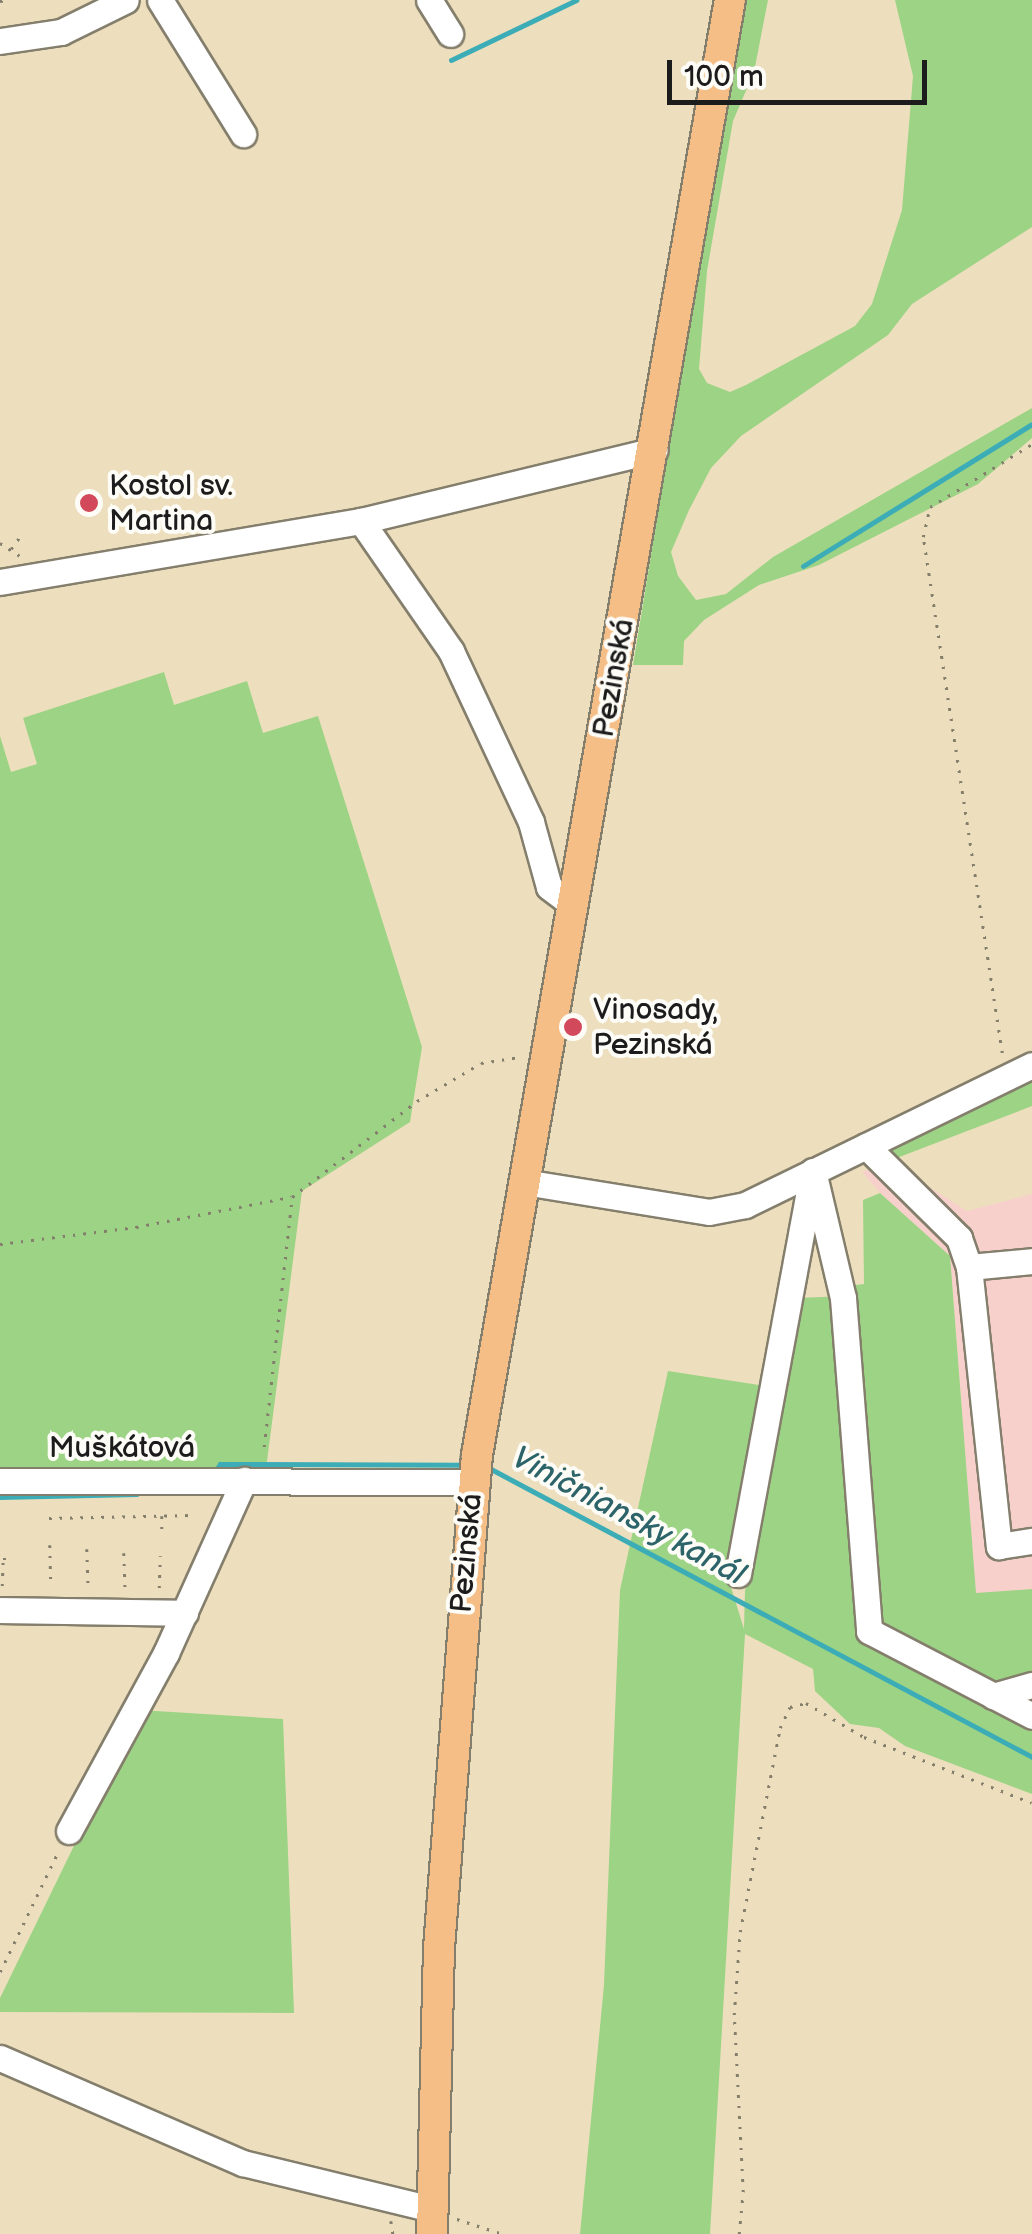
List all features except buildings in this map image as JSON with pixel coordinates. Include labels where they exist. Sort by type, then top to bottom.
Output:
[{"type":"main road","name":"Pezinská","points":[[432,2222],[452,1713],[475,1469],[656,450],[730,0]]},
{"type":"street","points":[[0,41],[62,32],[126,0]]},
{"type":"street","points":[[160,0],[243,134]]},
{"type":"street","points":[[428,0],[450,34]]},
{"type":"street","points":[[0,582],[361,521],[656,450]]},
{"type":"street","points":[[361,521],[452,650],[531,822],[548,888],[573,905]]},
{"type":"street","points":[[524,1182],[710,1212],[745,1204],[1032,1065]]},
{"type":"street","points":[[866,1146],[959,1238],[969,1267],[999,1546],[1032,1542]]},
{"type":"street","points":[[738,1574],[813,1171]]},
{"type":"street","points":[[813,1171],[843,1298],[869,1631],[1032,1716]]},
{"type":"street","points":[[969,1267],[1032,1261]]},
{"type":"street","name":"Muškátová","points":[[0,1481],[244,1480],[475,1469]]},
{"type":"street","points":[[69,1832],[166,1653],[244,1480]]},
{"type":"street","points":[[1,1598],[184,1614]]},
{"type":"street","points":[[993,1696],[1032,1685]]},
{"type":"street","points":[[0,2058],[243,2163],[432,2222]]},
{"type":"path","points":[[0,1],[10,0]]},
{"type":"path","points":[[1006,1078],[923,537],[930,507],[1032,444]]},
{"type":"path","points":[[10,550],[21,535]]},
{"type":"path","points":[[264,1446],[292,1197],[311,1176],[481,1063],[546,1058]]},
{"type":"path","points":[[0,1244],[136,1227],[292,1197]]},
{"type":"path","points":[[86,1515],[86,1522]]},
{"type":"path","points":[[124,1526],[125,1515]]},
{"type":"path","points":[[49,1518],[192,1515]]},
{"type":"path","points":[[162,1516],[162,1529]]},
{"type":"path","points":[[50,1545],[51,1586]]},
{"type":"path","points":[[87,1549],[88,1587]]},
{"type":"path","points":[[124,1553],[125,1587]]},
{"type":"path","points":[[160,1556],[160,1588]]},
{"type":"path","points":[[1,1598],[2,1559],[12,1559]]},
{"type":"path","points":[[40,1559],[50,1559]]},
{"type":"path","points":[[738,2234],[743,2192],[734,2016],[740,1932],[780,1728],[790,1707],[806,1703],[864,1737],[1032,1803]]},
{"type":"path","points":[[0,1972],[69,1832]]},
{"type":"path","points":[[432,2222],[503,2234]]},
{"type":"shaded area","points":[[889,1161],[967,1211],[1032,1194],[1032,1589],[976,1594],[950,1256],[905,1221],[862,1172]]},
{"type":"green space","points":[[742,0],[768,0],[754,72],[733,121],[707,271],[699,369],[707,383],[730,392],[746,385],[855,326],[872,304],[902,210],[913,76],[895,0],[1032,0],[1032,227],[912,304],[888,335],[741,436],[711,468],[689,510],[671,552],[678,576],[696,600],[726,594],[773,557],[1032,408],[1032,438],[978,484],[819,565],[759,585],[704,620],[684,641],[683,665],[633,665]]},
{"type":"green space","points":[[164,672],[174,705],[247,681],[263,733],[318,716],[422,1047],[410,1122],[302,1191],[266,1469],[0,1472],[0,736],[11,772],[37,764],[23,718]]},
{"type":"green space","points":[[1032,1071],[1032,1106],[889,1161],[881,1148]]},
{"type":"green space","points":[[880,1193],[950,1256],[976,1593],[1032,1589],[1032,1794],[905,1746],[879,1728],[850,1724],[815,1691],[813,1669],[745,1634],[710,2234],[580,2234],[604,1985],[620,1590],[668,1371],[759,1385],[725,1568],[744,1629],[745,1591],[797,1298],[848,1296],[848,1286],[864,1284],[863,1200]]},
{"type":"green space","points":[[140,1710],[283,1719],[294,2013],[0,2012],[0,1998]]},
{"type":"waterway","points":[[451,60],[576,0]]},
{"type":"waterway","points":[[803,566],[1032,424]]},
{"type":"waterway","name":"Viničniansky kanál","points":[[214,1473],[220,1464],[468,1465]]},
{"type":"waterway","name":"Viničniansky kanál","points":[[489,1468],[1032,1757]]},
{"type":"waterway","name":"Viničniansky kanál","points":[[0,1497],[137,1494]]},
{"type":"place","name":"Kostol sv. Martina","points":[[89,503]]},
{"type":"place","name":"Vinosady, Pezinská","points":[[573,1027]]}]
